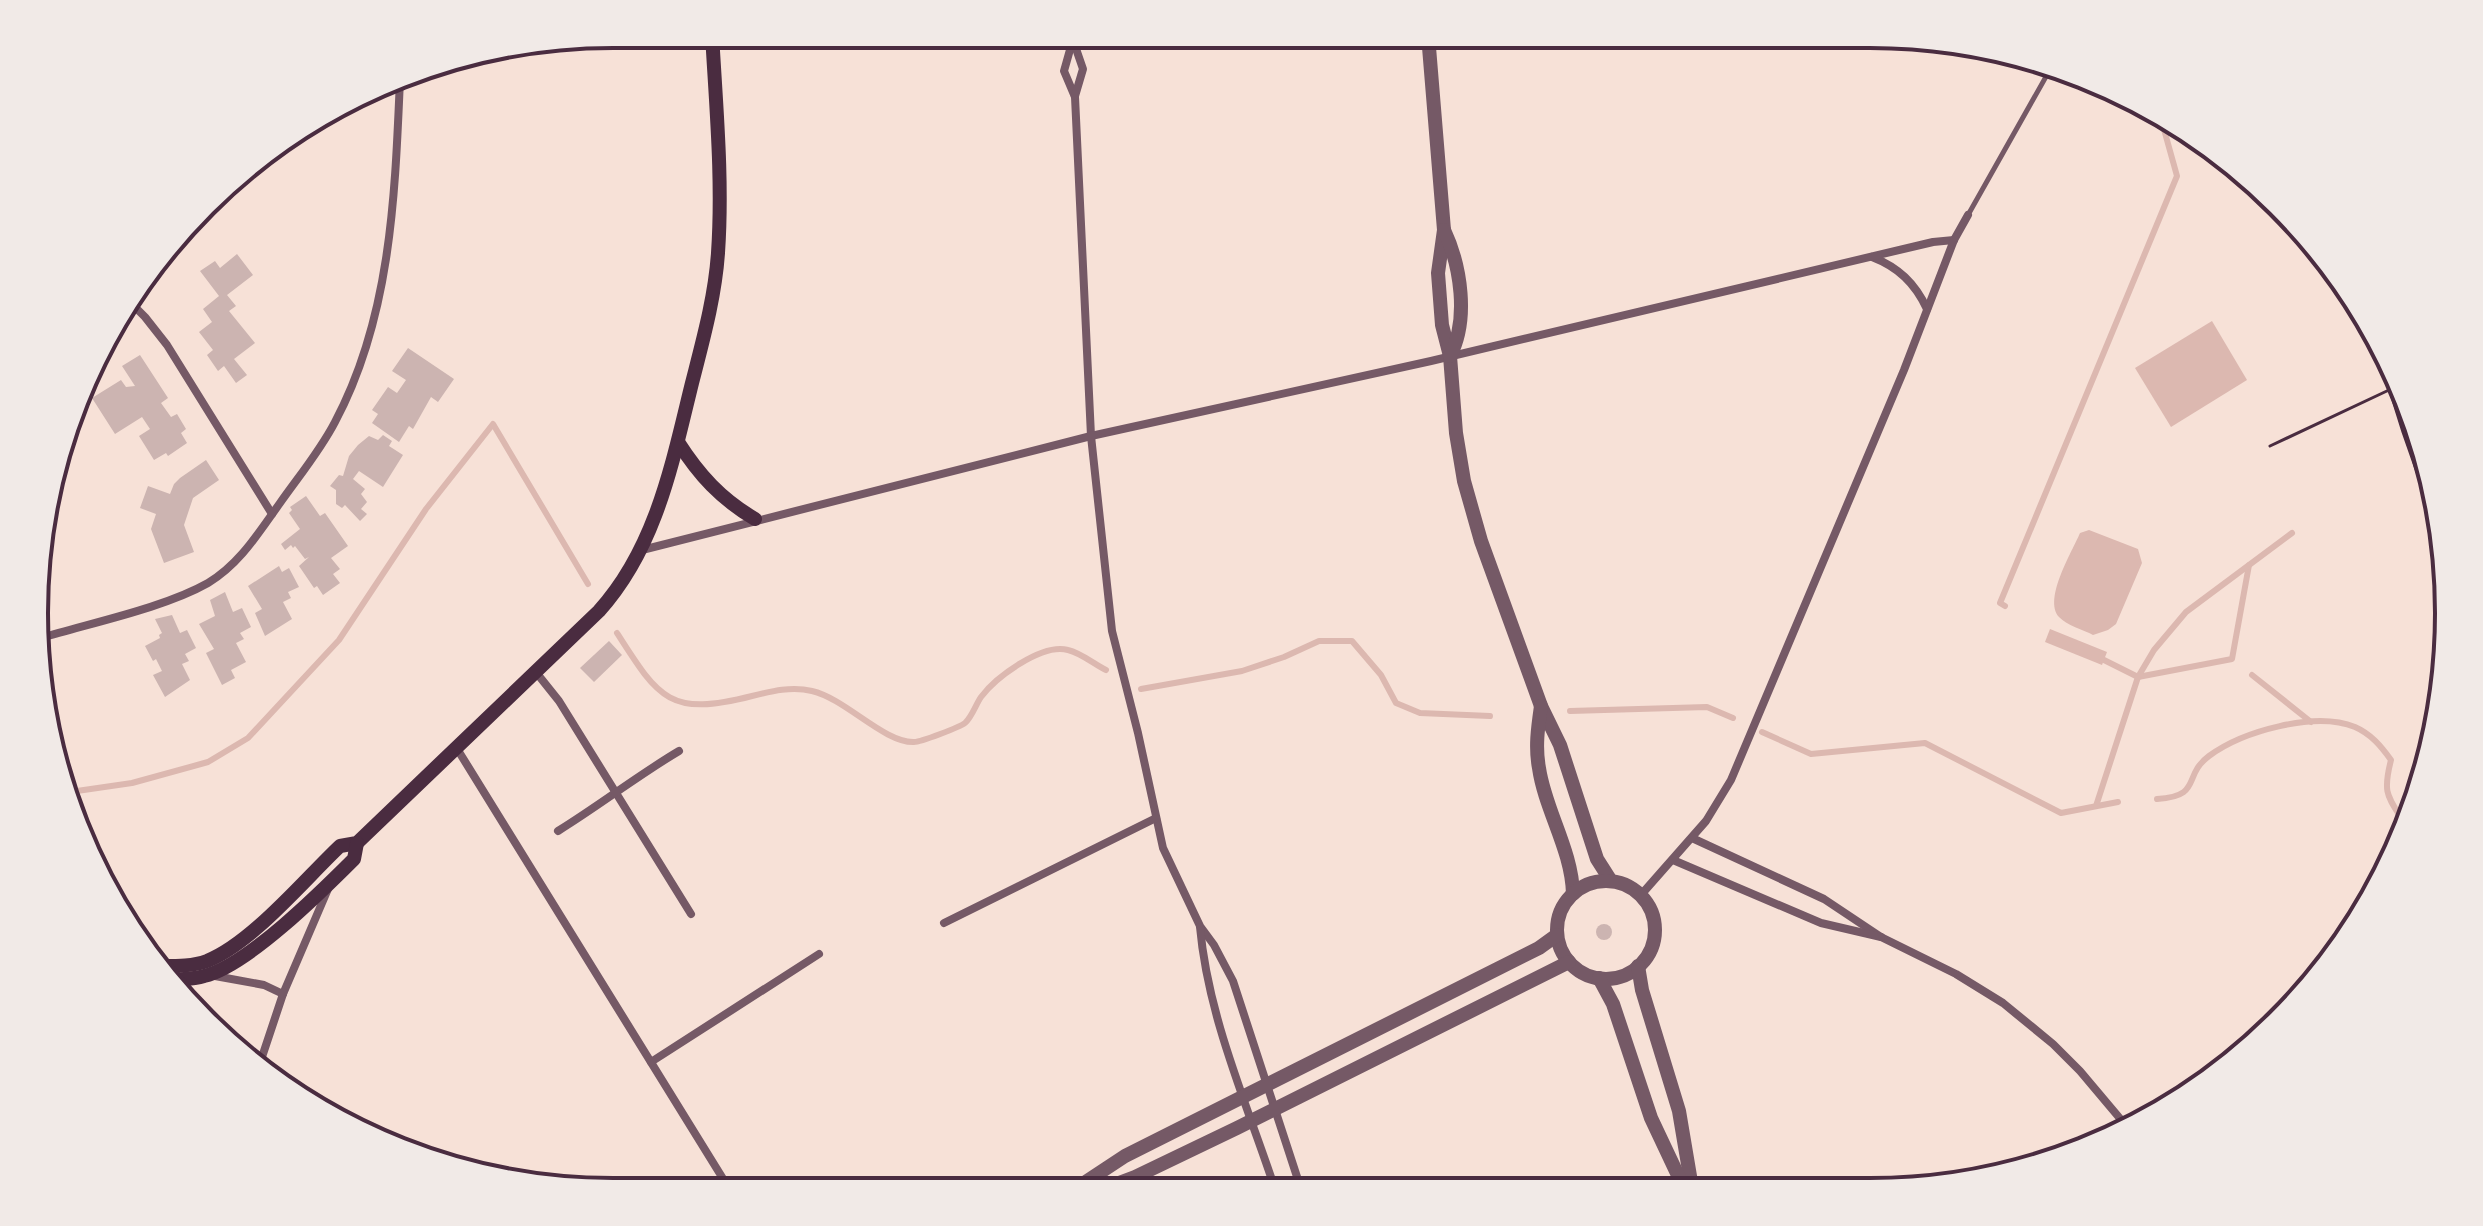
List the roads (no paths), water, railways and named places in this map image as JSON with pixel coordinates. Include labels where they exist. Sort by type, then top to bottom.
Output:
[{"type":"main road","points":[[172,966],[207,961],[229,948],[250,933],[340,846],[357,843],[618,590],[642,550],[661,501],[678,442],[717,271],[718,180],[713,48]]},
{"type":"main road","points":[[678,442],[712,487],[755,519]]},
{"type":"main road","points":[[182,979],[205,976],[231,965],[256,947],[354,859],[357,843]]},
{"type":"street","points":[[1069,48],[1064,71],[1075,97]]},
{"type":"street","points":[[1076,48],[1083,69],[1075,97],[1091,436],[1112,631],[1163,848],[1200,926],[1233,981],[1297,1178]]},
{"type":"street","points":[[1429,48],[1444,230],[1439,259],[1439,287],[1443,333],[1450,356],[1456,433],[1467,496],[1541,706],[1560,745],[1599,865],[1611,881]]},
{"type":"street","points":[[49,636],[169,600],[209,582],[243,553],[335,423],[358,372],[381,295],[391,222],[399,90]]},
{"type":"street","points":[[1640,896],[1692,838],[1731,780],[1904,370],[1954,240],[1968,215]]},
{"type":"street","points":[[642,550],[1091,436],[1450,356],[1871,256],[1954,240]]},
{"type":"street","points":[[1871,256],[1903,274],[1921,295],[1927,309]]},
{"type":"street","points":[[137,309],[167,345],[272,514]]},
{"type":"street","points":[[535,671],[559,701],[691,914]]},
{"type":"street","points":[[1541,706],[1537,737],[1539,770],[1571,873],[1573,894]]},
{"type":"street","points":[[456,747],[723,1178]]},
{"type":"street","points":[[558,831],[616,793],[633,778],[679,751]]},
{"type":"street","points":[[944,923],[1156,818]]},
{"type":"street","points":[[1692,838],[1824,899],[1881,937],[1956,974],[2025,1020],[2080,1071],[2121,1120]]},
{"type":"street","points":[[1673,860],[1821,923],[1881,937]]},
{"type":"street","points":[[1611,881],[1627,886],[1640,896],[1651,912],[1654,931],[1650,951],[1638,966],[1620,977],[1599,978],[1583,973],[1569,962],[1557,935],[1560,912],[1573,894],[1590,884],[1611,881]]},
{"type":"street","points":[[262,1056],[283,994],[330,883]]},
{"type":"street","points":[[1200,926],[1209,987],[1271,1178]]},
{"type":"street","points":[[1092,1178],[1125,1156],[1539,948],[1557,935]]},
{"type":"street","points":[[651,1062],[819,954]]},
{"type":"street","points":[[1132,1178],[1569,962]]},
{"type":"street","points":[[1638,966],[1639,982],[1679,1111],[1690,1178]]},
{"type":"street","points":[[205,976],[264,985],[283,994]]},
{"type":"street","points":[[1599,978],[1613,1004],[1651,1118],[1679,1178]]},
{"type":"street","points":[[1394,1020],[1405,1043]]},
{"type":"lane","points":[[1968,215],[2046,76]]},
{"type":"waterway","points":[[2005,606],[2000,603],[2177,176],[2165,131]]},
{"type":"waterway","points":[[77,791],[132,783],[208,762],[248,738],[339,640],[426,509],[493,424],[588,584]]},
{"type":"waterway","points":[[2096,806],[2138,677],[2154,650],[2186,612],[2292,533]]},
{"type":"waterway","points":[[2104,660],[2138,677],[2232,659],[2249,565]]},
{"type":"waterway","points":[[617,633],[644,674],[670,697],[684,703],[724,702],[790,689],[812,691],[838,702],[890,736],[914,742],[965,723],[981,697],[997,680],[1020,663],[1046,652],[1057,649],[1073,651],[1106,670]]},
{"type":"waterway","points":[[1141,689],[1242,671],[1319,641],[1352,641],[1381,675],[1396,703],[1420,713],[1490,716]]},
{"type":"waterway","points":[[2252,675],[2311,722]]},
{"type":"waterway","points":[[1570,711],[1707,707],[1733,718]]},
{"type":"waterway","points":[[2157,799],[2181,794],[2201,763],[2223,747],[2280,726],[2320,721],[2355,727],[2379,745],[2391,760],[2387,788],[2398,813]]},
{"type":"waterway","points":[[1762,732],[1811,754],[1925,743],[2061,813],[2118,802]]}]
